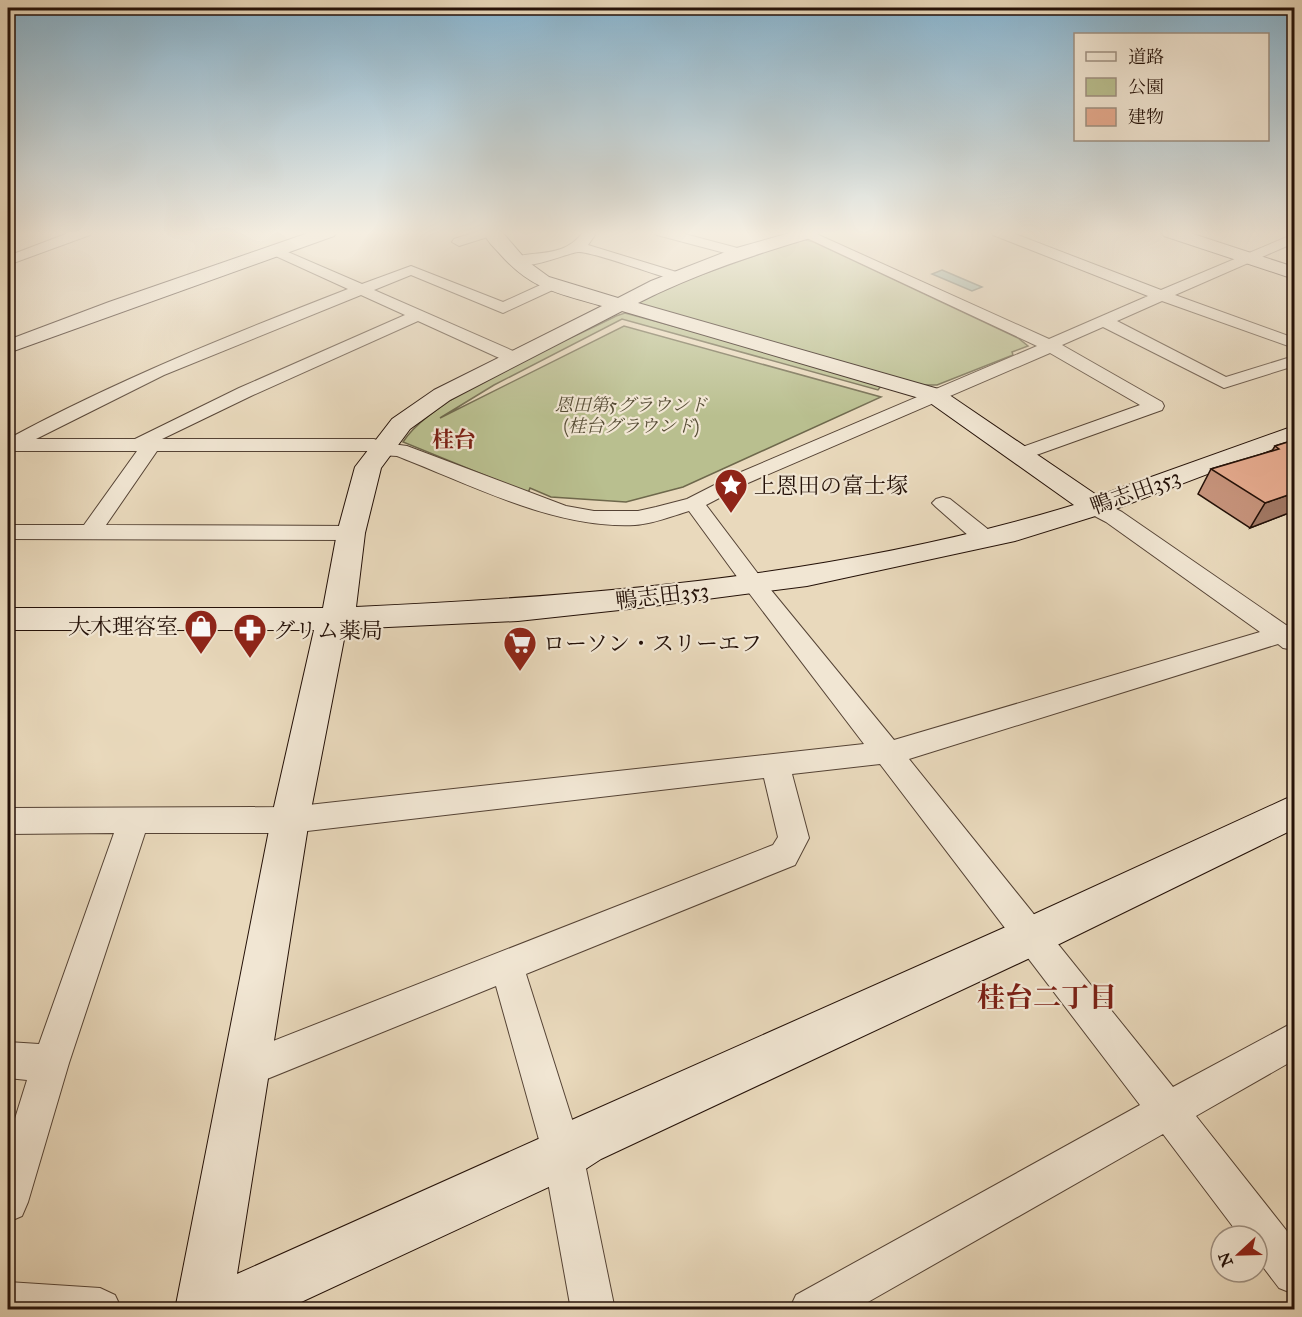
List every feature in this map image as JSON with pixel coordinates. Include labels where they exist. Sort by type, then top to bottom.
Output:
[{"type":"street","points":[[8,347],[155,293]]},
{"type":"street","points":[[8,446],[47,424],[164,369],[352,293]]},
{"type":"street","points":[[372,293],[514,358]]},
{"type":"street","points":[[468,293],[503,308],[534,293]]},
{"type":"street","points":[[580,293],[934,395],[1095,507],[1114,517],[1290,637]]},
{"type":"street","points":[[203,1310],[290,820],[332,619],[340,609],[351,533],[368,467],[400,424],[442,395],[643,293]]},
{"type":"street","points":[[938,293],[1051,346],[1155,406],[1021,454]]},
{"type":"street","points":[[1159,293],[1294,343]]},
{"type":"street","points":[[8,446],[375,445],[380,449],[400,450],[561,512],[583,516],[638,518],[694,503],[741,479],[1051,346],[1053,343],[1167,293]]},
{"type":"street","points":[[90,532],[143,445],[245,392],[418,315]]},
{"type":"street","points":[[1104,321],[1224,383],[1294,361]]},
{"type":"street","name":"鴨志田353","points":[[8,619],[332,619],[518,610],[754,584],[807,576],[986,539],[1095,507],[1294,433]]},
{"type":"street","points":[[694,503],[754,584],[1032,936],[1294,1274]]},
{"type":"street","points":[[943,503],[986,539]]},
{"type":"street","points":[[8,532],[351,533]]},
{"type":"street","points":[[8,821],[290,820],[898,751],[1290,637]]},
{"type":"street","points":[[245,1070],[784,855],[794,838],[775,764]]},
{"type":"street","points":[[220,1310],[563,1154],[583,1141],[1032,936],[1294,811]]},
{"type":"street","points":[[8,1202],[51,1063],[134,820]]},
{"type":"street","points":[[507,966],[563,1154],[593,1310]]},
{"type":"street","points":[[811,1310],[1294,1040]]},
{"type":"street","points":[[8,1060],[51,1063]]},
{"type":"street","points":[[8,1304],[100,1310]]},
{"type":"green space","points":[[655,293],[923,293],[1018,338],[1028,346],[1012,352],[1013,355],[937,385],[914,385],[635,303]]},
{"type":"green space","name":"恩田第5グラウンド (桂台グラウンド)","points":[[625,313],[881,386],[878,390],[622,319],[494,385],[440,418],[624,326],[881,397],[683,487],[626,502],[551,497],[530,488],[528,493],[403,442],[419,424],[470,388]]},
{"type":"building","points":[[1294,440],[1294,493],[1265,503],[1211,469],[1279,449],[1275,446]]},
{"type":"place","name":"上恩田の富士塚","points":[[731,514]]},
{"type":"place","name":"大木理容室","points":[[201,655]]},
{"type":"place","name":"グリム薬局","points":[[250,659]]},
{"type":"place","name":"ローソン・スリーエフ","points":[[520,672]]},
{"type":"district","name":"桂台","points":[[454,439]]},
{"type":"district","name":"桂台二丁目","points":[[1047,997]]}]
